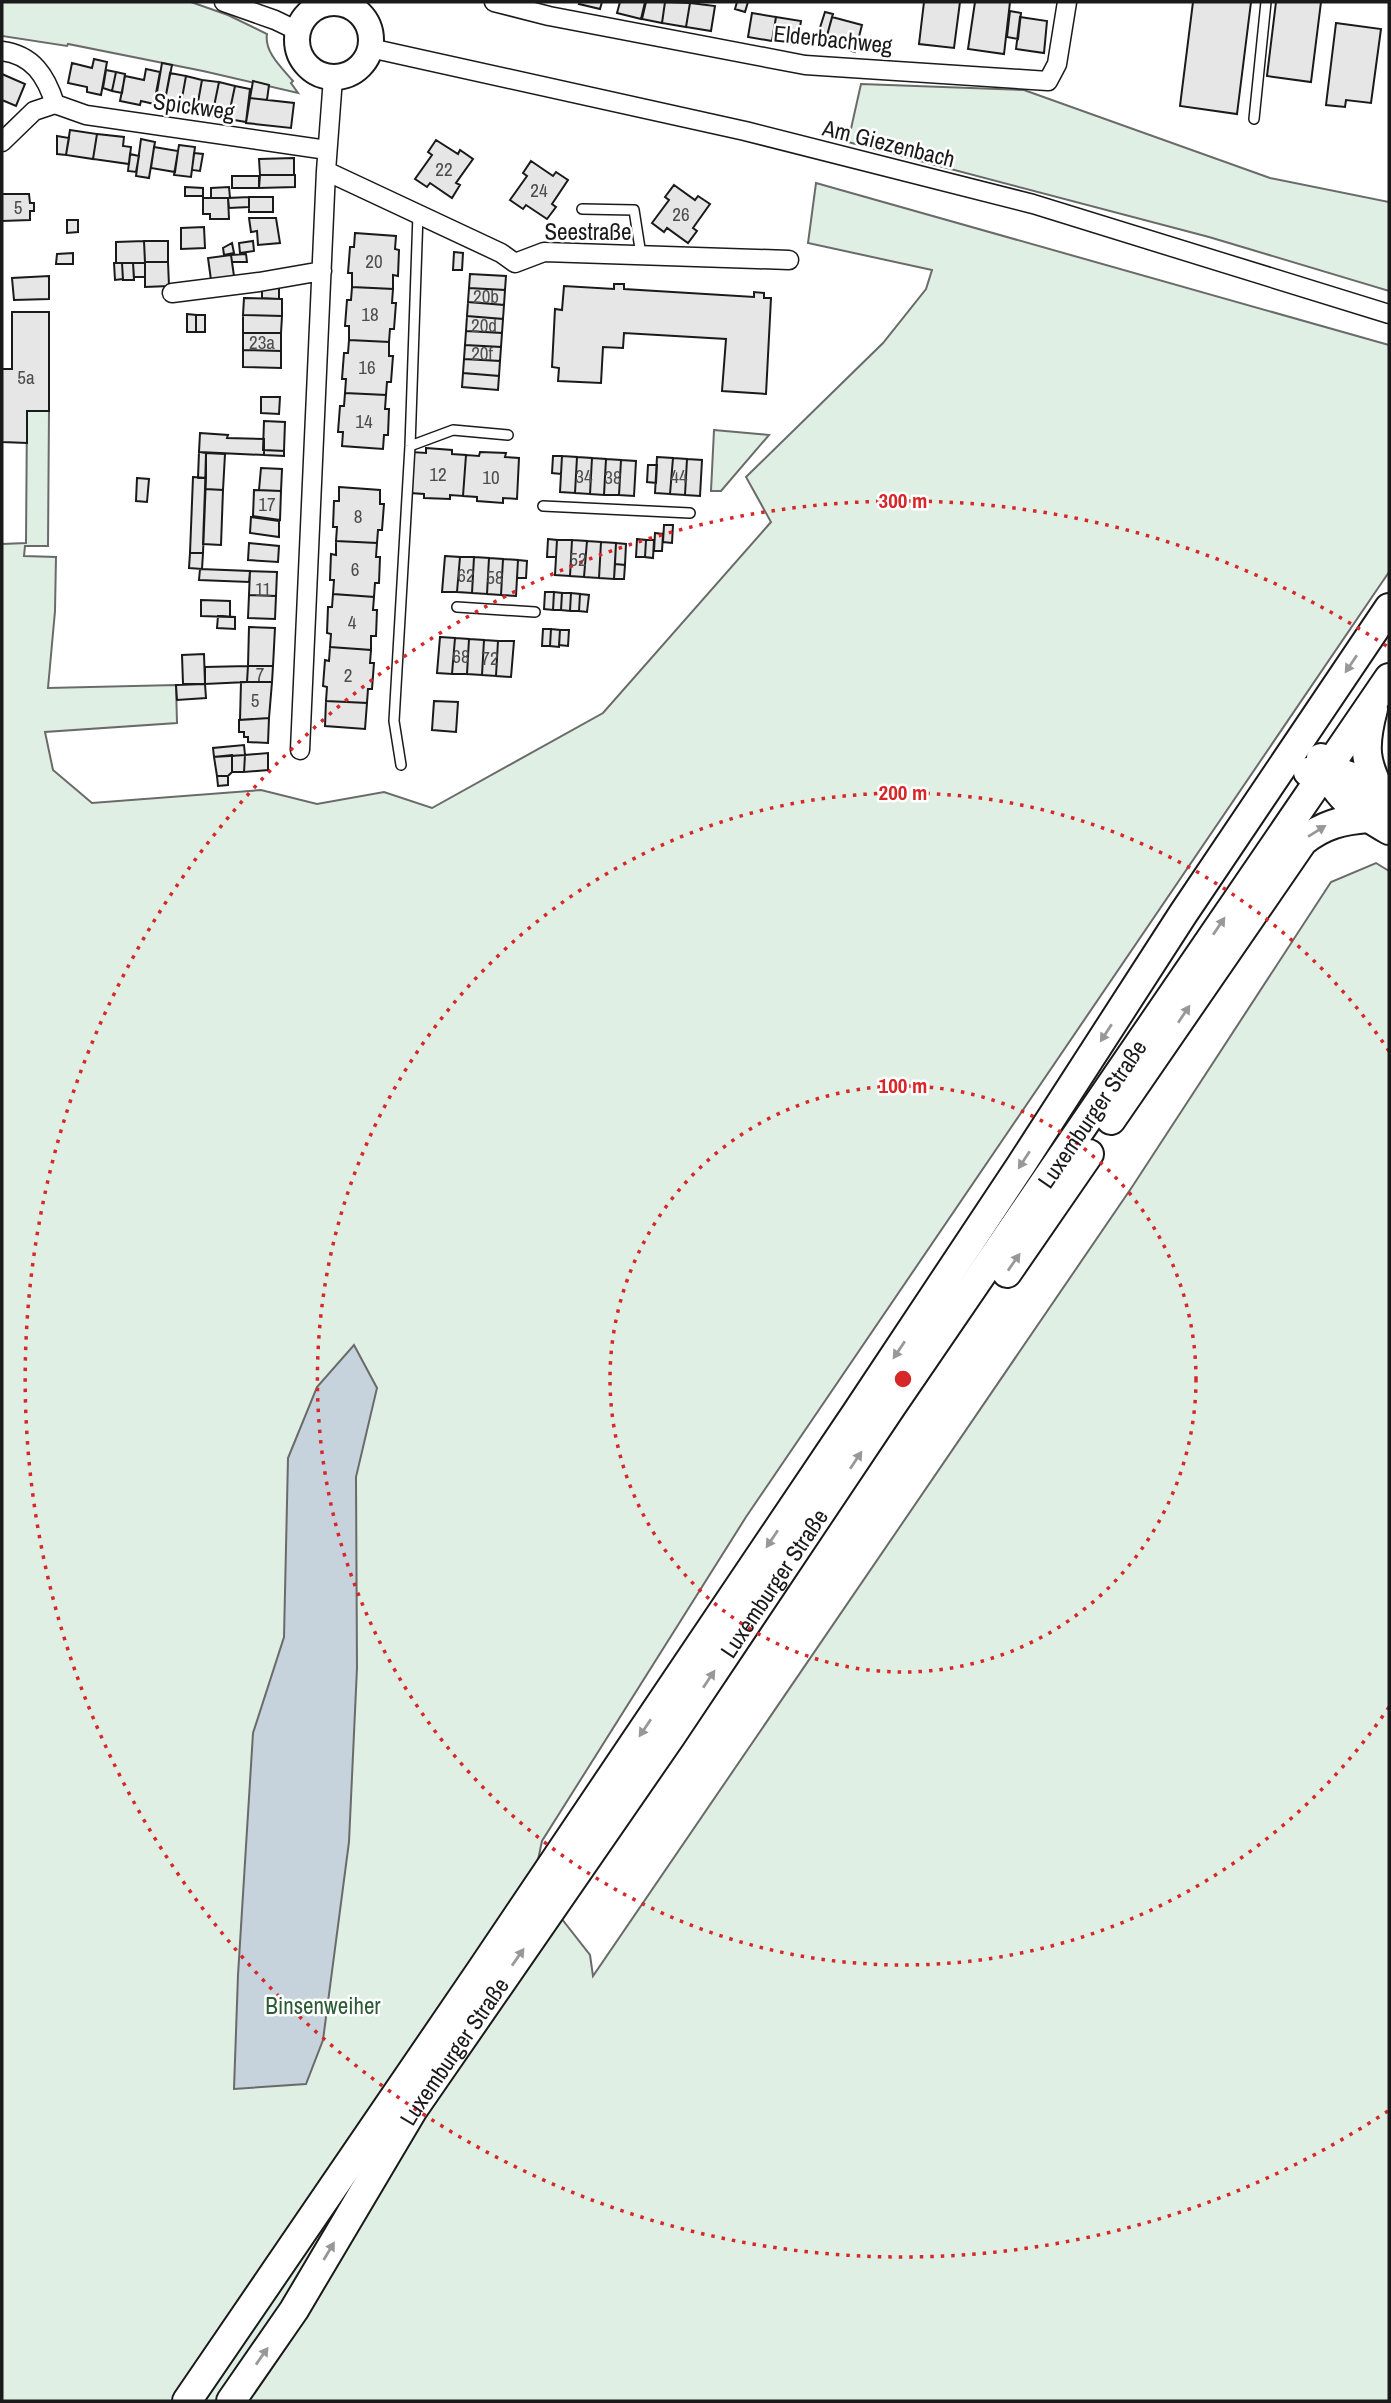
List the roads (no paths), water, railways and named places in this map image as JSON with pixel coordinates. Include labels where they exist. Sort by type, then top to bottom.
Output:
[{"type":"main road","points":[[1183,914],[1389,608]]},
{"type":"main road","points":[[1325,770],[1321,751],[1325,737],[1389,643]]},
{"type":"main road","points":[[1382,687],[1366,735],[1365,749],[1383,813]]},
{"type":"main road","name":"Luxemburger Straße","points":[[231,2401],[294,2310],[412,2111],[671,1736],[891,1407],[1382,687]]},
{"type":"main road","points":[[1183,914],[1228,871],[1295,778],[1312,771],[1336,770],[1351,776],[1383,813]]},
{"type":"main road","points":[[891,1407],[935,1367],[968,1328],[1303,841],[1322,827],[1333,823],[1383,813]]},
{"type":"main road","name":"Luxemburger Straße","points":[[187,2401],[498,1946],[849,1424],[1183,914]]},
{"type":"street","points":[[224,2],[298,31]]},
{"type":"street","points":[[335,2],[363,17],[368,26],[370,48],[360,66],[333,78],[318,74],[308,67],[300,56],[297,44],[298,31],[311,11],[335,2]]},
{"type":"street","name":"Elderbachweg","points":[[494,2],[549,16],[805,65],[1048,81],[1057,64],[1067,2]]},
{"type":"street","name":"Am Giezenbach","points":[[370,48],[745,131],[1033,204],[1389,314]]},
{"type":"street","points":[[2,51],[30,61],[41,71],[49,83],[55,104],[34,111],[2,142]]},
{"type":"street","points":[[300,750],[327,150],[333,78]]},
{"type":"street","name":"Spickweg","points":[[55,104],[86,115],[327,150]]},
{"type":"street","name":"Seestraße","points":[[326,171],[418,212],[501,253],[515,263],[544,252],[789,260]]},
{"type":"street","points":[[172,293],[322,271]]},
{"type":"lane","points":[[1254,119],[1266,2]]},
{"type":"lane","points":[[582,209],[634,209],[641,255]]},
{"type":"lane","points":[[401,765],[394,721],[410,446],[418,212]]},
{"type":"lane","points":[[410,446],[453,430],[508,435]]},
{"type":"lane","points":[[543,506],[690,513]]},
{"type":"lane","points":[[457,607],[535,612]]},
{"type":"park label","name":"Binsenweiher","points":[[323,2005]]}]
